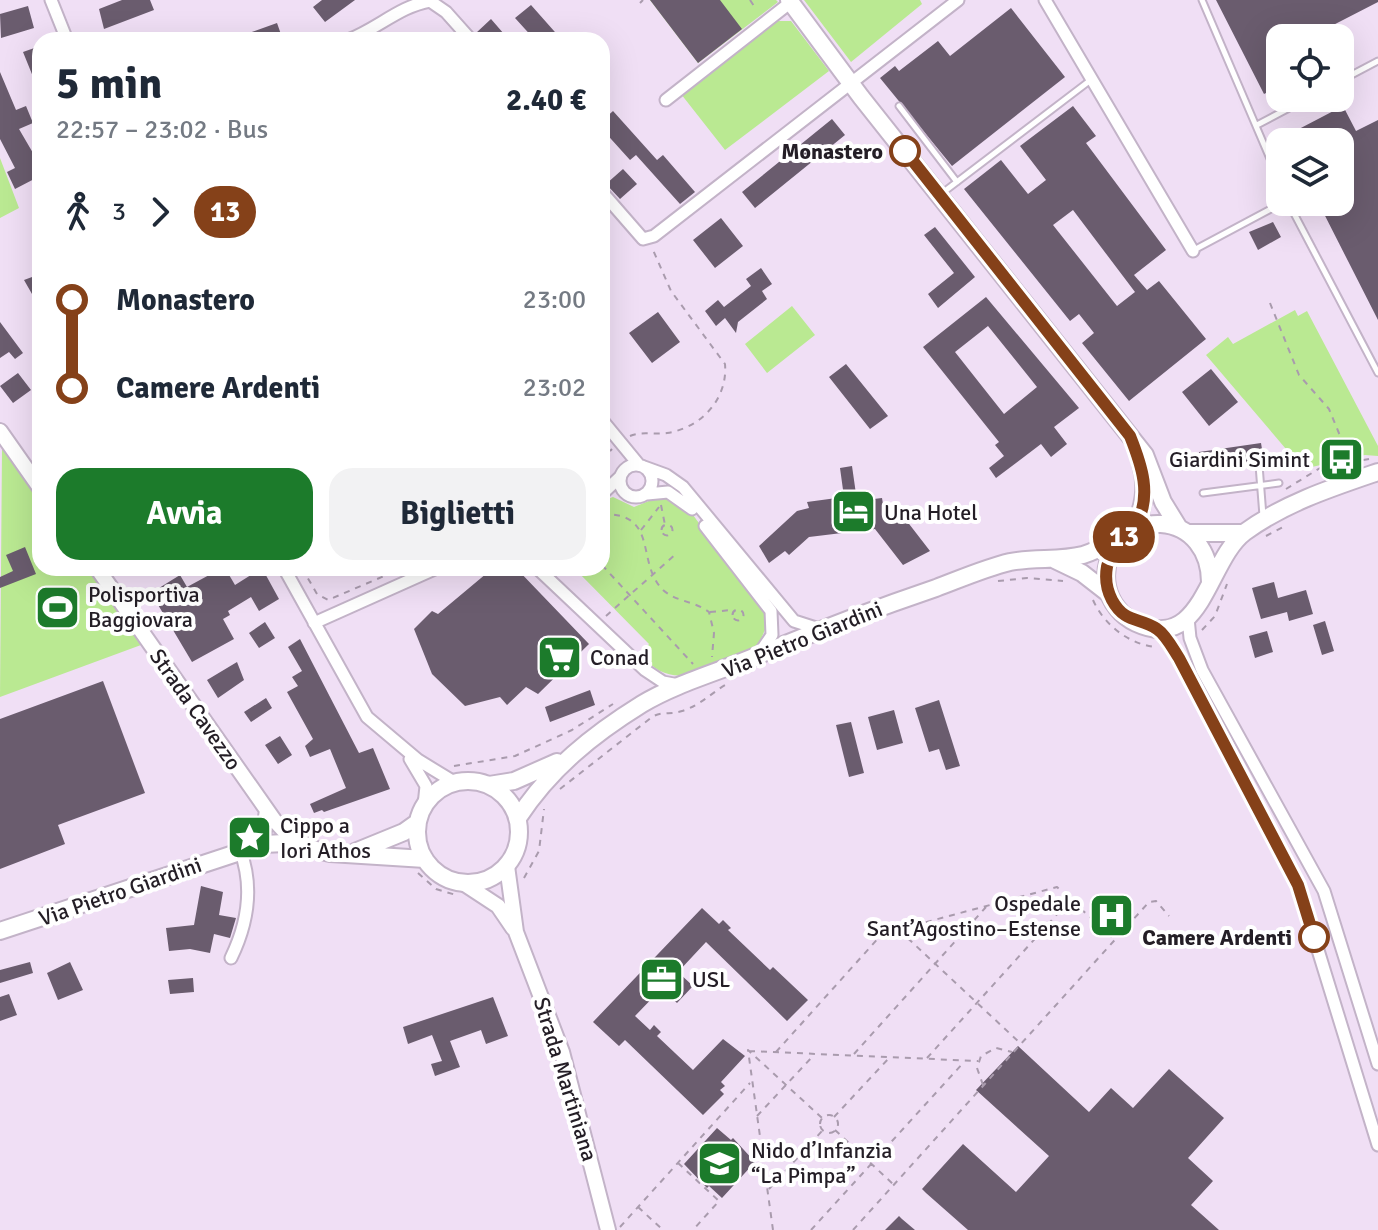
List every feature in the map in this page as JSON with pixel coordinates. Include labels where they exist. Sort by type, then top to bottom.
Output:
[{"type":"main road","points":[[790,1],[849,81],[1145,455],[1163,502],[1205,554],[1210,582]]},
{"type":"main road","points":[[1130,436],[1145,480],[1144,502],[1135,529],[1162,524],[1183,530],[1243,533],[1264,530],[1301,499],[1378,472]]},
{"type":"main road","name":"Via Pietro Giardini","points":[[507,866],[520,835],[518,818],[536,789],[566,758],[645,702],[687,685],[707,670],[758,656],[823,629],[1008,563],[1083,555],[1121,539],[1135,529]]},
{"type":"main road","points":[[1055,560],[1082,573],[1109,594],[1127,618],[1156,627],[1188,618],[1204,600],[1229,548],[1243,533]]},
{"type":"main road","points":[[1109,594],[1107,565],[1121,539]]},
{"type":"main road","name":"Via Pietro Giardini","points":[[454,782],[470,780],[489,785],[514,781],[566,758]]},
{"type":"main road","points":[[454,782],[436,791],[424,805],[418,822],[418,842],[425,859],[436,872],[461,889],[487,880],[507,866]]},
{"type":"main road","points":[[489,785],[506,796],[518,818]]},
{"type":"main road","name":"Via Pietro Giardini","points":[[349,854],[404,832],[418,822]]},
{"type":"main road","name":"Via Pietro Giardini","points":[[0,931],[240,850],[285,843],[314,850],[425,859]]},
{"type":"street","points":[[51,0],[64,32]]},
{"type":"street","points":[[610,201],[643,239],[648,238],[958,0]]},
{"type":"street","points":[[1045,0],[1193,251]]},
{"type":"street","points":[[368,32],[413,4],[430,1],[446,12],[464,32]]},
{"type":"street","points":[[666,100],[790,1]]},
{"type":"street","points":[[610,431],[653,479],[647,494]]},
{"type":"street","points":[[1,433],[32,477]]},
{"type":"street","points":[[621,445],[621,475],[626,494]]},
{"type":"street","points":[[610,487],[629,467],[641,466],[674,479],[794,621],[813,629],[823,629]]},
{"type":"street","points":[[610,492],[639,498],[668,492],[695,512],[771,611],[772,635],[758,656]]},
{"type":"street","name":"Strada Cavezzo","points":[[103,576],[267,810],[286,833],[314,850]]},
{"type":"street","points":[[288,576],[367,717],[394,741],[454,782]]},
{"type":"street","points":[[314,623],[400,576]]},
{"type":"street","points":[[545,576],[645,670],[663,682],[687,685]]},
{"type":"street","points":[[1188,618],[1190,638],[1213,692],[1324,891],[1378,1064]]},
{"type":"street","points":[[1156,627],[1169,643],[1298,885],[1378,1145]]},
{"type":"street","points":[[394,741],[421,773],[426,786],[424,805]]},
{"type":"street","points":[[231,958],[241,939],[247,908],[249,874],[240,850],[264,831],[267,810]]},
{"type":"street","name":"Strada Martiniana","points":[[507,866],[516,932],[562,1052],[614,1229]]},
{"type":"street","name":"Strada Martiniana","points":[[461,889],[498,906],[516,932]]},
{"type":"lane","points":[[1202,0],[1266,147]]},
{"type":"lane","points":[[1354,74],[1378,61]]},
{"type":"lane","points":[[940,195],[1092,79]]},
{"type":"lane","points":[[899,106],[957,182]]},
{"type":"lane","points":[[1257,125],[1282,112]]},
{"type":"lane","points":[[1193,251],[1266,213]]},
{"type":"lane","points":[[1294,216],[1378,373]]},
{"type":"lane","points":[[1259,465],[1264,530]]},
{"type":"lane","points":[[1203,493],[1279,483]]},
{"type":"path","points":[[750,0],[754,6]]},
{"type":"path","points":[[610,454],[634,434],[664,434],[692,425],[712,409],[726,379],[725,364],[671,291],[648,238]]},
{"type":"path","points":[[1270,303],[1299,375],[1329,409],[1351,461]]},
{"type":"path","points":[[641,531],[668,492]]},
{"type":"path","points":[[661,504],[665,525]]},
{"type":"path","points":[[610,515],[624,516],[641,531],[653,575],[668,594],[709,612],[734,611]]},
{"type":"path","points":[[1264,530],[1285,525]]},
{"type":"path","points":[[596,625],[677,553]]},
{"type":"path","points":[[610,574],[707,670],[715,649],[709,612]]},
{"type":"path","points":[[307,576],[317,594],[328,600],[396,576]]},
{"type":"path","points":[[987,584],[1027,578],[1070,582]]},
{"type":"path","points":[[1190,638],[1215,616],[1228,583]]},
{"type":"path","points":[[1092,596],[1107,623],[1121,634],[1151,647],[1169,643]]},
{"type":"path","points":[[560,789],[652,717],[661,712],[678,713],[702,703],[737,679]]},
{"type":"path","points":[[515,756],[572,730],[596,711],[623,701]]},
{"type":"path","points":[[520,886],[539,851],[539,823],[545,806]]},
{"type":"path","points":[[410,870],[436,889],[461,889]]},
{"type":"path","points":[[776,1052],[882,934],[1057,887],[1115,940]]},
{"type":"path","points":[[926,1059],[1070,899]]},
{"type":"path","points":[[853,1230],[1149,902],[1156,901],[1169,916]]},
{"type":"path","points":[[853,1055],[987,906]]},
{"type":"path","points":[[898,929],[1021,1044]]},
{"type":"path","points":[[984,1085],[977,1074],[978,1061],[985,1052],[996,1048],[1013,1053]]},
{"type":"path","points":[[748,1050],[978,1061]]},
{"type":"path","points":[[748,1050],[772,1229]]},
{"type":"path","points":[[748,1050],[822,1118],[834,1117],[890,1057]]},
{"type":"path","points":[[757,1116],[815,1054]]},
{"type":"path","points":[[811,1230],[965,1061]]},
{"type":"path","points":[[614,1229],[638,1207],[752,1081]]},
{"type":"path","points":[[834,1117],[835,1130],[894,1184]]},
{"type":"path","points":[[822,1118],[822,1131]]},
{"type":"path","points":[[767,1190],[822,1131],[835,1130]]},
{"type":"path","points":[[678,1163],[719,1201],[693,1230]]},
{"type":"path","points":[[638,1207],[663,1230]]},
{"type":"green space","points":[[650,0],[776,0],[778,2],[698,63]]},
{"type":"green space","points":[[804,0],[920,0],[922,4],[851,62]]},
{"type":"green space","points":[[773,21],[791,21],[829,71],[725,150],[681,94]]},
{"type":"green space","points":[[0,158],[19,208],[0,218]]},
{"type":"green space","points":[[792,306],[815,335],[767,373],[745,344]]},
{"type":"green space","points":[[1295,310],[1298,316],[1307,311],[1378,446],[1378,456],[1365,455],[1303,469],[1206,355],[1228,337],[1233,344]]},
{"type":"green space","name":"Polisportiva Baggiovara","points":[[2,447],[32,490],[32,576],[93,576],[141,645],[0,697]]},
{"type":"green space","points":[[661,496],[688,508],[769,620],[759,644],[750,651],[692,674],[666,673],[653,667],[641,654],[649,644],[582,576],[610,576],[610,498],[634,507]]},
{"type":"building","points":[[122,0],[150,0],[154,10],[104,29],[99,9]]},
{"type":"building","points":[[322,0],[355,0],[325,22],[313,7]]},
{"type":"building","points":[[650,0],[720,0],[742,29],[698,63]]},
{"type":"building","points":[[1216,0],[1378,0],[1335,24],[1266,24],[1264,94]]},
{"type":"building","points":[[531,5],[555,32],[528,32],[515,18]]},
{"type":"building","points":[[28,6],[34,28],[1,38],[0,14]]},
{"type":"building","points":[[1011,8],[1065,77],[952,166],[880,78],[895,66],[899,71],[938,41],[950,56]]},
{"type":"building","points":[[491,19],[502,32],[477,32]]},
{"type":"building","points":[[277,23],[280,32],[252,32]]},
{"type":"building","points":[[32,49],[32,74],[23,52]]},
{"type":"building","points":[[0,72],[16,110],[26,106],[32,121],[19,129],[32,151],[32,180],[15,189],[7,172],[15,168],[0,139]]},
{"type":"building","points":[[1073,106],[1096,136],[1086,143],[1166,250],[1134,275],[1147,290],[1159,281],[1206,339],[1129,401],[1082,343],[1094,333],[1079,314],[1070,321],[964,189],[1001,160],[1028,194],[1046,180],[1020,146]],"holes":[[[1073,210],[1135,292],[1117,306],[1053,225]]]},
{"type":"building","points":[[613,111],[657,160],[663,155],[695,192],[680,204],[636,155],[630,160],[610,138],[610,114]]},
{"type":"building","points":[[1332,112],[1346,112],[1356,131],[1378,120],[1378,320],[1325,216],[1354,216],[1354,128],[1301,128]]},
{"type":"building","points":[[832,119],[845,135],[755,208],[742,192]]},
{"type":"building","points":[[623,169],[637,184],[620,199],[610,188],[610,180]]},
{"type":"building","points":[[721,218],[743,246],[715,268],[693,240]]},
{"type":"building","points":[[1273,222],[1281,237],[1258,250],[1249,232]]},
{"type":"building","points":[[935,227],[975,277],[938,308],[928,294],[954,273],[924,235]]},
{"type":"building","points":[[761,268],[772,284],[762,291],[767,299],[738,322],[736,333],[725,318],[716,326],[705,311],[718,300],[724,307],[751,286],[746,279]]},
{"type":"building","points":[[32,277],[32,294],[24,280]]},
{"type":"building","points":[[986,297],[1079,408],[1054,427],[1067,444],[1051,457],[1041,444],[996,478],[989,468],[1004,456],[995,445],[999,442],[923,347]],"holes":[[[988,326],[1037,387],[1004,414],[955,352]]]},
{"type":"building","points":[[658,312],[680,342],[652,363],[629,333]]},
{"type":"building","points":[[0,322],[23,353],[15,359],[9,352],[0,358]]},
{"type":"building","points":[[846,364],[888,416],[870,429],[829,377]]},
{"type":"building","points":[[1211,369],[1238,402],[1209,426],[1182,392]]},
{"type":"building","points":[[18,373],[31,390],[13,403],[0,386]]},
{"type":"building","points":[[1261,443],[1264,461],[1202,470],[1199,452]]},
{"type":"building","points":[[852,466],[857,501],[882,498],[885,516],[896,507],[930,551],[903,565],[875,529],[809,537],[789,555],[785,551],[769,563],[759,546],[797,511],[809,508],[807,502],[844,497],[840,468]]},
{"type":"building","points":[[25,547],[32,564],[32,576],[0,588],[0,577],[13,571],[6,555]]},
{"type":"building","points":[[178,576],[187,587],[207,576],[230,576],[235,585],[249,576],[266,576],[279,599],[259,611],[251,597],[228,611],[230,615],[223,619],[234,639],[192,662],[151,593]]},
{"type":"building","points":[[483,576],[524,576],[589,644],[538,694],[526,687],[507,705],[500,697],[465,706],[432,674],[414,629],[432,611],[438,614]]},
{"type":"building","points":[[1274,582],[1278,598],[1306,590],[1313,614],[1289,621],[1287,612],[1261,619],[1252,588]]},
{"type":"building","points":[[1325,621],[1334,651],[1322,655],[1313,625]]},
{"type":"building","points":[[265,622],[275,638],[259,648],[249,633]]},
{"type":"building","points":[[1267,631],[1273,652],[1255,658],[1249,636]]},
{"type":"building","points":[[300,639],[359,753],[373,748],[390,789],[314,813],[310,804],[346,788],[330,749],[310,757],[305,746],[313,739],[287,692],[298,686],[292,677],[302,671],[288,647]]},
{"type":"building","points":[[237,662],[244,680],[218,698],[207,680]]},
{"type":"building","points":[[103,681],[145,793],[58,825],[65,844],[0,869],[0,719]]},
{"type":"building","points":[[590,690],[595,705],[550,722],[545,707]]},
{"type":"building","points":[[266,698],[272,708],[251,722],[244,712]]},
{"type":"building","points":[[939,700],[960,766],[946,770],[939,749],[929,752],[915,708]]},
{"type":"building","points":[[894,710],[903,743],[877,750],[868,717]]},
{"type":"building","points":[[851,722],[864,773],[849,777],[836,725]]},
{"type":"building","points":[[280,736],[292,755],[278,764],[265,745]]},
{"type":"building","points":[[201,886],[223,892],[219,915],[236,918],[230,938],[214,934],[210,953],[190,949],[169,951],[166,928],[194,925]]},
{"type":"building","points":[[702,908],[719,924],[723,920],[731,928],[728,930],[770,970],[773,967],[808,1000],[787,1021],[706,942],[678,972],[693,986],[677,1003],[662,988],[635,1016],[650,1030],[654,1025],[661,1032],[657,1036],[693,1070],[723,1039],[745,1056],[721,1082],[725,1086],[720,1090],[724,1094],[703,1115],[625,1040],[619,1046],[593,1022]]},
{"type":"building","points":[[30,962],[33,973],[0,983],[0,970]]},
{"type":"building","points":[[70,962],[83,990],[58,1000],[47,973]]},
{"type":"building","points":[[193,978],[194,992],[170,994],[168,980]]},
{"type":"building","points":[[9,994],[17,1015],[0,1021],[0,997]]},
{"type":"building","points":[[493,997],[508,1036],[486,1044],[481,1030],[450,1041],[460,1067],[435,1076],[431,1064],[442,1061],[432,1035],[408,1044],[403,1027]]},
{"type":"building","points":[[1018,1046],[1089,1112],[1111,1088],[1133,1108],[1169,1069],[1224,1118],[1188,1158],[1213,1181],[1191,1205],[1219,1230],[968,1230],[926,1193],[922,1189],[963,1144],[1016,1192],[1049,1156],[976,1090]]},
{"type":"building","name":"Nido d’Infanzia “La Pimpa”","points":[[717,1128],[731,1140],[733,1138],[755,1162],[722,1198],[709,1186],[707,1188],[684,1164]]},
{"type":"building","points":[[899,1216],[902,1219],[915,1230],[885,1230]]},
{"type":"bus line","name":"13","points":[[905,151],[1130,436],[1145,480],[1144,502],[1135,529],[1121,539],[1109,558],[1106,572],[1109,594],[1127,618],[1141,625],[1156,627],[1179,658],[1298,885],[1314,937]]},
{"type":"place","name":"Monastero","points":[[905,151]]},
{"type":"place","name":"Giardini Simint","points":[[1341,459]]},
{"type":"place","name":"Una Hotel","points":[[853,512]]},
{"type":"place","name":"Polisportiva Baggiovara","points":[[57,607]]},
{"type":"place","name":"Conad","points":[[559,657]]},
{"type":"place","name":"Cippo a Iori Athos","points":[[249,838]]},
{"type":"place","name":"Ospedale Sant’Agostino–Estense","points":[[1112,916]]},
{"type":"place","name":"Camere Ardenti","points":[[1314,937]]},
{"type":"place","name":"USL","points":[[661,979]]},
{"type":"place","name":"Nido d’Infanzia “La Pimpa”","points":[[720,1163]]}]
